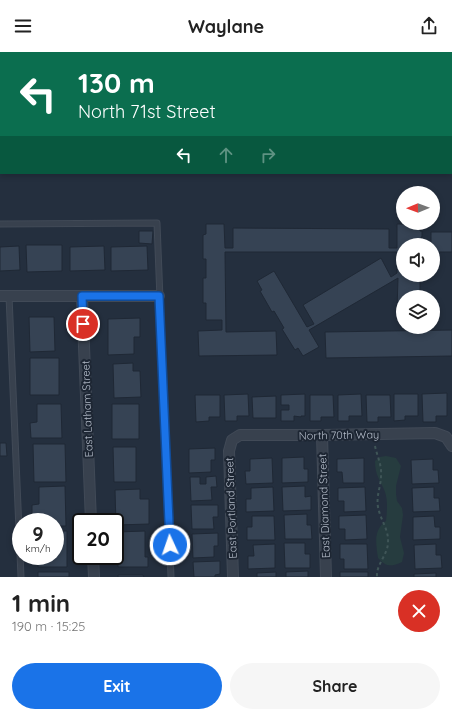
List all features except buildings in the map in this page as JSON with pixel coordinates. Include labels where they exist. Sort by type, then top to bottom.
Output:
[{"type":"street","points":[[4,296],[159,296]]},
{"type":"street","name":"East Latham Street","points":[[82,296],[92,513]]},
{"type":"street","name":"North 70th Way","points":[[232,440],[240,435],[435,433],[449,441]]},
{"type":"street","name":"East Diamond Street","points":[[322,435],[326,577]]},
{"type":"street","name":"East Portland Street","points":[[232,440],[229,452],[233,577]]},
{"type":"street","points":[[93,565],[94,577]]},
{"type":"lane","points":[[0,224],[157,223],[171,577]]},
{"type":"lane","points":[[4,296],[21,577]]},
{"type":"path","points":[[375,444],[380,461],[382,477],[378,496],[378,505],[388,536],[387,549],[376,577]]},
{"type":"green space","points":[[386,456],[396,458],[401,466],[396,486],[396,494],[397,501],[402,508],[403,515],[400,537],[404,553],[402,562],[395,565],[386,565],[378,558],[376,543],[377,533],[386,521],[387,506],[386,495],[377,474],[375,461],[380,457]]},
{"type":"route","points":[[83,324],[82,296],[159,296],[170,545]]}]
